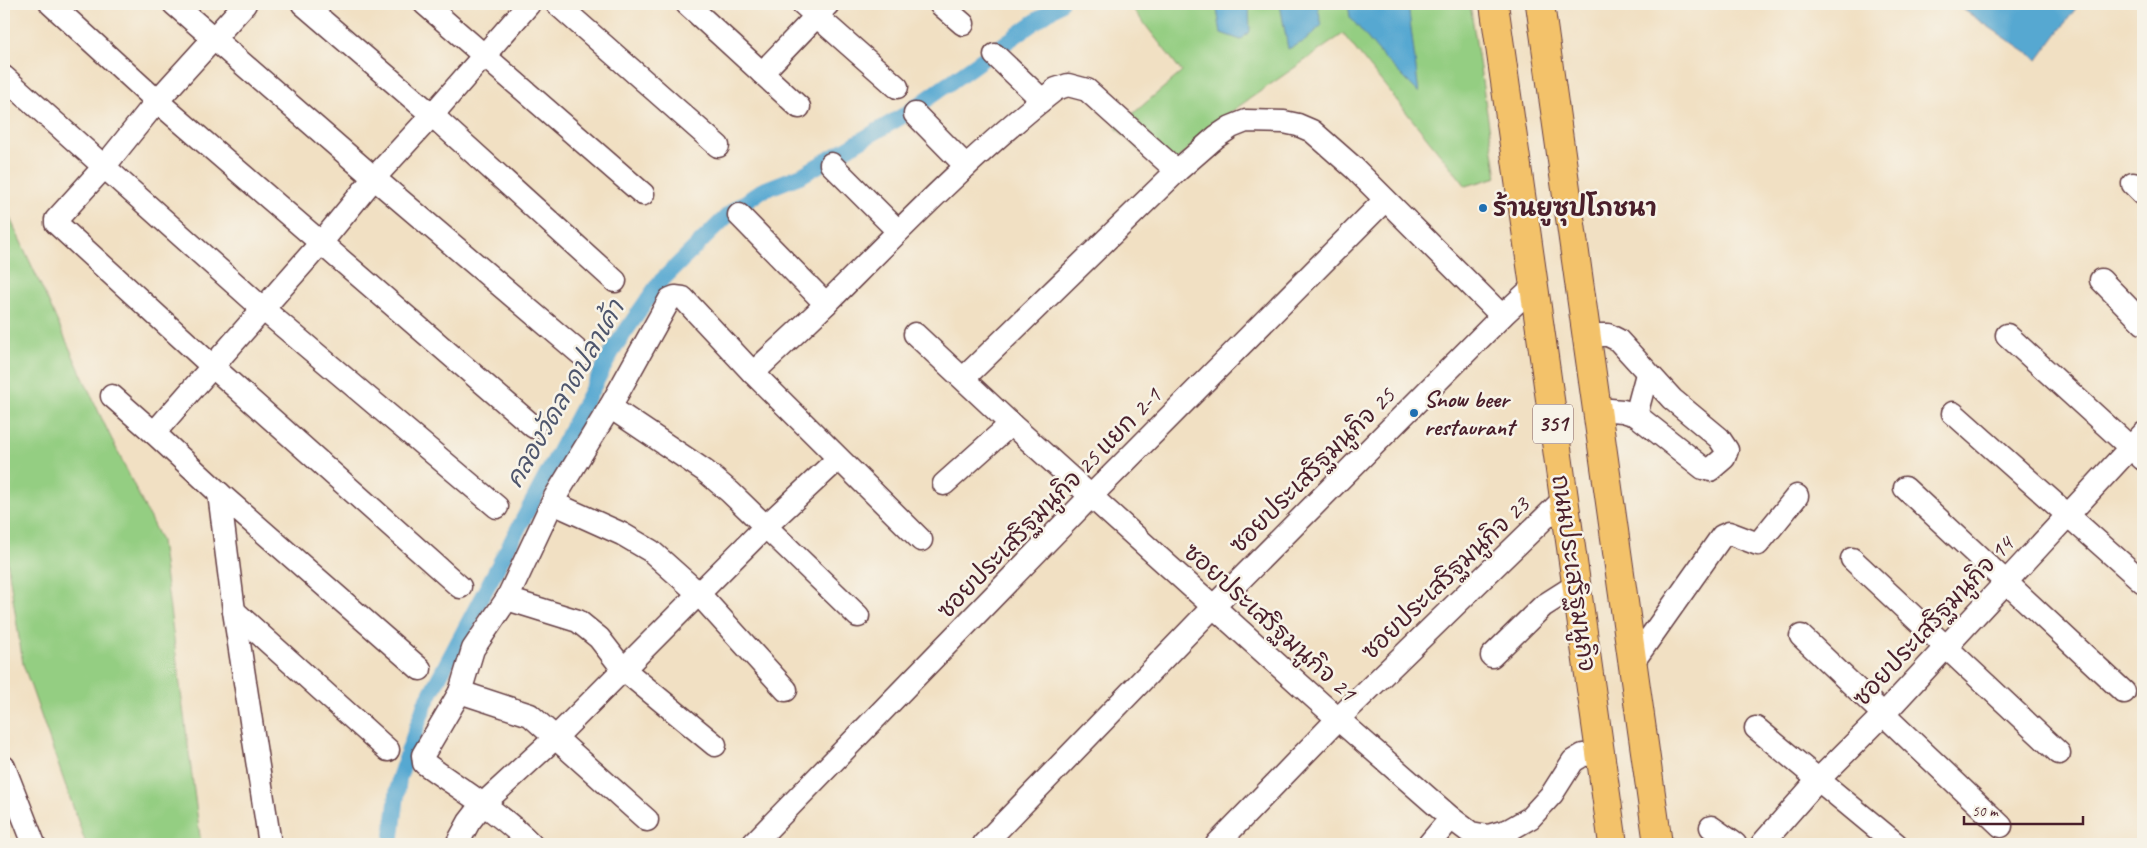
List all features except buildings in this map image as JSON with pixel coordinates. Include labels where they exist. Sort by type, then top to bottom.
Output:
[{"type":"main road","name":"ถนนประเสริฐมนูกิจ","points":[[1494,4],[1613,844]]},
{"type":"main road","name":"ถนนประเสริฐมนูกิจ","points":[[1540,4],[1658,844]]},
{"type":"street","points":[[51,4],[157,102],[534,427]]},
{"type":"street","points":[[174,4],[580,354]]},
{"type":"street","points":[[245,4],[157,102],[103,168],[56,220],[56,223],[212,366],[460,587]]},
{"type":"street","points":[[303,4],[432,115],[616,281]]},
{"type":"street","points":[[425,4],[642,194]]},
{"type":"street","points":[[154,433],[320,244],[374,178],[529,4]]},
{"type":"street","points":[[557,4],[718,146]]},
{"type":"street","points":[[687,4],[799,107]]},
{"type":"street","points":[[940,4],[963,24]]},
{"type":"street","points":[[762,73],[816,8],[898,87]]},
{"type":"street","points":[[995,55],[1042,100]]},
{"type":"street","points":[[4,77],[103,168],[263,308],[497,507]]},
{"type":"street","points":[[753,373],[966,166],[1056,89],[1068,85],[1087,90],[1177,171]]},
{"type":"street","points":[[915,114],[966,166]]},
{"type":"street","points":[[964,378],[1177,171],[1216,137],[1231,127],[1246,121],[1284,122],[1312,131],[1354,168],[1502,316]]},
{"type":"street","points":[[831,164],[898,231]]},
{"type":"street","name":"ซอยประเสริฐมนูกิจ 25 แยก 2-1","points":[[753,844],[1091,496],[1385,200]]},
{"type":"street","points":[[738,215],[826,304]]},
{"type":"street","points":[[2101,280],[2143,323]]},
{"type":"street","name":"ซอยประเสริฐมนูกิจ 25","points":[[984,844],[1214,606],[1534,286]]},
{"type":"street","points":[[531,844],[517,830],[422,760],[460,692],[473,649],[506,599],[555,496],[610,407],[670,300],[675,297],[683,298],[753,373],[921,540]]},
{"type":"street","name":"ซอยประเสริฐมนูกิจ 21","points":[[915,334],[1011,424],[1338,719],[1471,834],[1488,836],[1509,830],[1530,818],[1552,794],[1573,761],[1583,755],[1601,754]]},
{"type":"street","points":[[1587,335],[1608,335],[1618,340],[1647,374],[1672,399],[1719,438],[1727,450],[1724,458],[1710,470],[1703,468],[1636,415],[1624,411],[1597,409]]},
{"type":"street","points":[[2008,336],[2139,447]]},
{"type":"street","points":[[1636,415],[1647,374]]},
{"type":"street","points":[[112,396],[420,669]]},
{"type":"street","points":[[610,407],[705,471],[766,526],[858,616]]},
{"type":"street","points":[[1953,414],[2143,582]]},
{"type":"street","points":[[944,484],[1011,424]]},
{"type":"street","name":"ซอยประเสริฐมนูกิจ 14","points":[[1762,844],[1818,780],[1883,715],[2067,515],[2139,447]]},
{"type":"street","points":[[458,844],[469,822],[483,804],[555,738],[698,593],[838,459]]},
{"type":"street","points":[[1905,488],[2124,692]]},
{"type":"street","points":[[219,492],[234,611],[270,844]]},
{"type":"street","points":[[1633,662],[1722,536],[1729,533],[1758,544],[1797,496]]},
{"type":"street","name":"ซอยประเสริฐมนูกิจ 23","points":[[1217,844],[1338,719],[1563,500]]},
{"type":"street","points":[[553,503],[622,534],[651,551],[698,593],[786,690]]},
{"type":"street","points":[[1852,559],[2059,753]]},
{"type":"street","points":[[1492,656],[1543,606],[1576,586]]},
{"type":"street","points":[[506,599],[578,621],[599,638],[624,669],[715,745]]},
{"type":"street","points":[[234,611],[388,750]]},
{"type":"street","points":[[1801,636],[2001,826]]},
{"type":"street","points":[[460,692],[530,715],[648,820]]},
{"type":"street","points":[[1756,728],[1896,844]]},
{"type":"street","points":[[4,767],[34,844]]},
{"type":"street","points":[[1429,844],[1451,818]]},
{"type":"street","points":[[1711,827],[1735,844]]},
{"type":"green space","points":[[1129,4],[1470,4],[1497,177],[1466,186],[1343,34],[1222,118],[1162,173],[1116,128],[1182,72]]},
{"type":"green space","points":[[4,205],[102,419],[161,541],[201,844],[86,844],[23,664],[4,540]]},
{"type":"water","points":[[1216,4],[1249,4],[1250,31],[1241,40],[1221,33]]},
{"type":"water","points":[[1280,4],[1317,4],[1322,25],[1305,41],[1288,49]]},
{"type":"water","points":[[1348,4],[1408,4],[1419,93],[1383,57],[1350,17]]},
{"type":"water","points":[[1955,4],[2079,4],[2038,60]]},
{"type":"waterway","name":"คลองวัดลาดปลาเค้า","points":[[391,844],[399,778],[425,704],[614,348],[659,283],[729,214],[761,191],[802,175],[906,114],[1060,4]]},
{"type":"place","name":"ร้านยูซุปโภชนา","points":[[1483,208]]},
{"type":"place","name":"Snow beer restaurant","points":[[1414,413]]}]
